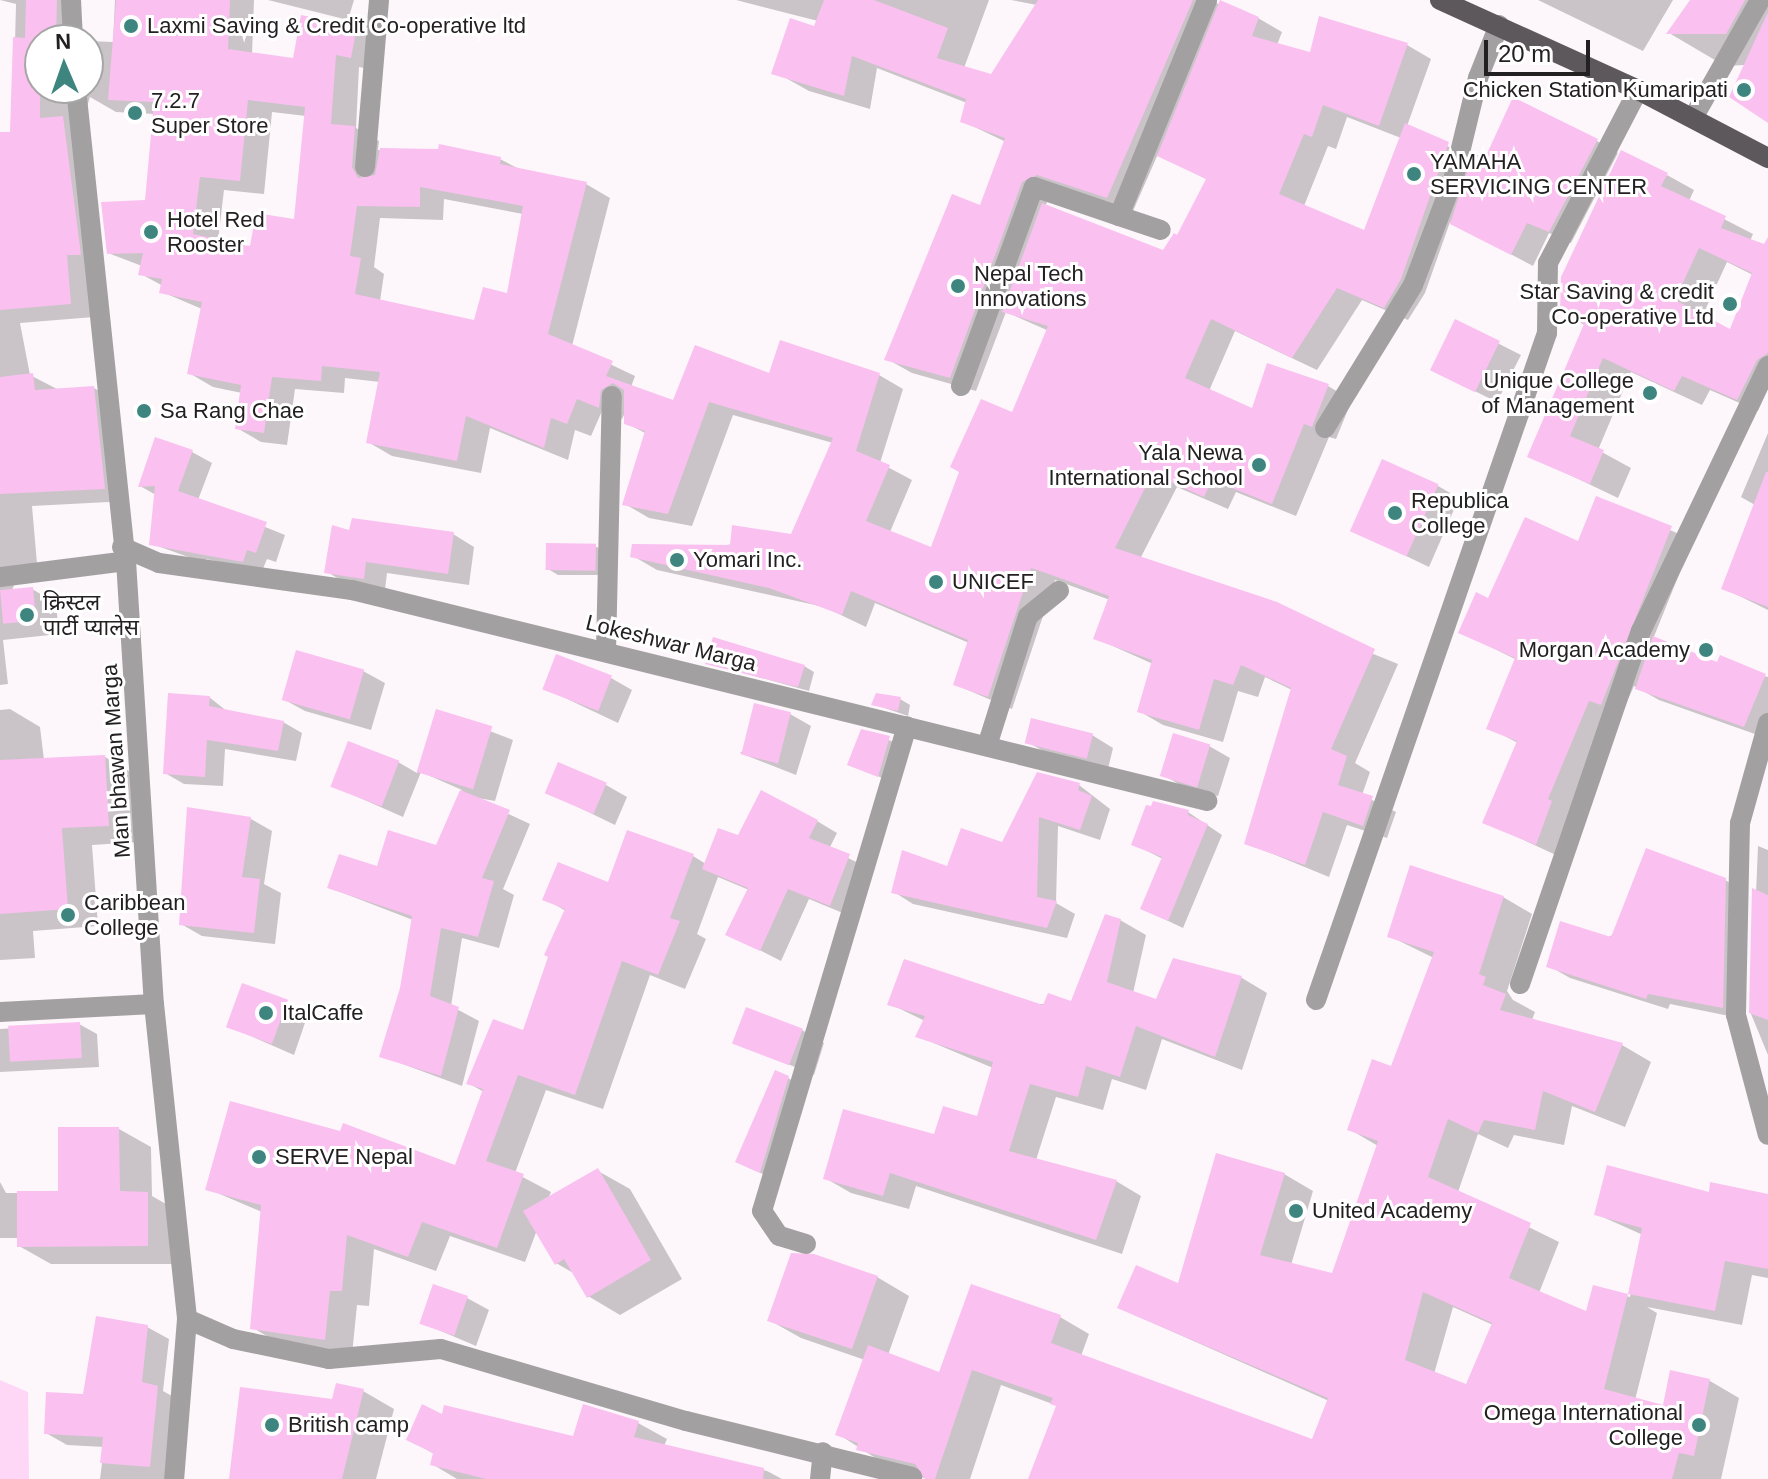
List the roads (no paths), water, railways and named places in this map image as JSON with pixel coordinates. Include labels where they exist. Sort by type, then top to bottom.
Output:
[{"type":"main road","points":[[1440,0],[1638,90],[1768,158]]},
{"type":"street","points":[[71,0],[72,24]]},
{"type":"street","points":[[365,167],[379,0]]},
{"type":"street","points":[[1119,216],[1207,0]]},
{"type":"street","points":[[1693,118],[1760,0]]},
{"type":"street","points":[[1325,428],[1413,285],[1454,177],[1478,78],[1499,25]]},
{"type":"street","points":[[1316,1000],[1547,333],[1548,263],[1638,90]]},
{"type":"street","name":"Man bhawan Marga","points":[[78,104],[124,554],[154,1004],[187,1319],[174,1479]]},
{"type":"street","points":[[961,386],[1034,187],[1161,230]]},
{"type":"street","points":[[1520,984],[1641,631],[1768,366]]},
{"type":"street","points":[[606,651],[612,396]]},
{"type":"street","points":[[0,577],[124,554]]},
{"type":"street","name":"Lokeshwar Marga","points":[[124,554],[159,563],[352,590],[1207,801]]},
{"type":"street","points":[[987,746],[1028,616],[1059,591]]},
{"type":"street","points":[[1768,723],[1740,823],[1736,1015],[1768,1135]]},
{"type":"street","points":[[806,1244],[779,1236],[762,1211],[907,726]]},
{"type":"street","points":[[0,1012],[154,1004]]},
{"type":"street","points":[[187,1319],[233,1339],[329,1359],[441,1349],[686,1421],[823,1452],[912,1477]]},
{"type":"street","points":[[820,1479],[823,1452]]},
{"type":"place","name":"Laxmi Saving & Credit Co-operative ltd","points":[[131,26]]},
{"type":"place","name":"Chicken Station Kumaripati","points":[[1744,90]]},
{"type":"place","name":"7.2.7 Super Store","points":[[135,113]]},
{"type":"place","name":"YAMAHA SERVICING CENTER","points":[[1414,174]]},
{"type":"place","name":"Hotel Red Rooster","points":[[151,232]]},
{"type":"place","name":"Nepal Tech Innovations","points":[[958,286]]},
{"type":"place","name":"Star Saving & credit Co-operative Ltd","points":[[1730,304]]},
{"type":"place","name":"Unique College of Management","points":[[1650,393]]},
{"type":"place","name":"Sa Rang Chae","points":[[144,411]]},
{"type":"place","name":"Yala Newa International School","points":[[1259,465]]},
{"type":"place","name":"Republica College","points":[[1395,513]]},
{"type":"place","name":"Yomari Inc.","points":[[677,560]]},
{"type":"place","name":"UNICEF","points":[[936,582]]},
{"type":"place","name":"क्रिस्टल पार्टी प्यालेस","points":[[27,615]]},
{"type":"place","name":"Morgan Academy","points":[[1706,650]]},
{"type":"place","name":"Caribbean College","points":[[68,915]]},
{"type":"place","name":"ItalCaffe","points":[[266,1013]]},
{"type":"place","name":"SERVE Nepal","points":[[259,1157]]},
{"type":"place","name":"United Academy","points":[[1296,1211]]},
{"type":"place","name":"British camp","points":[[272,1425]]},
{"type":"place","name":"Omega International College","points":[[1699,1425]]}]
